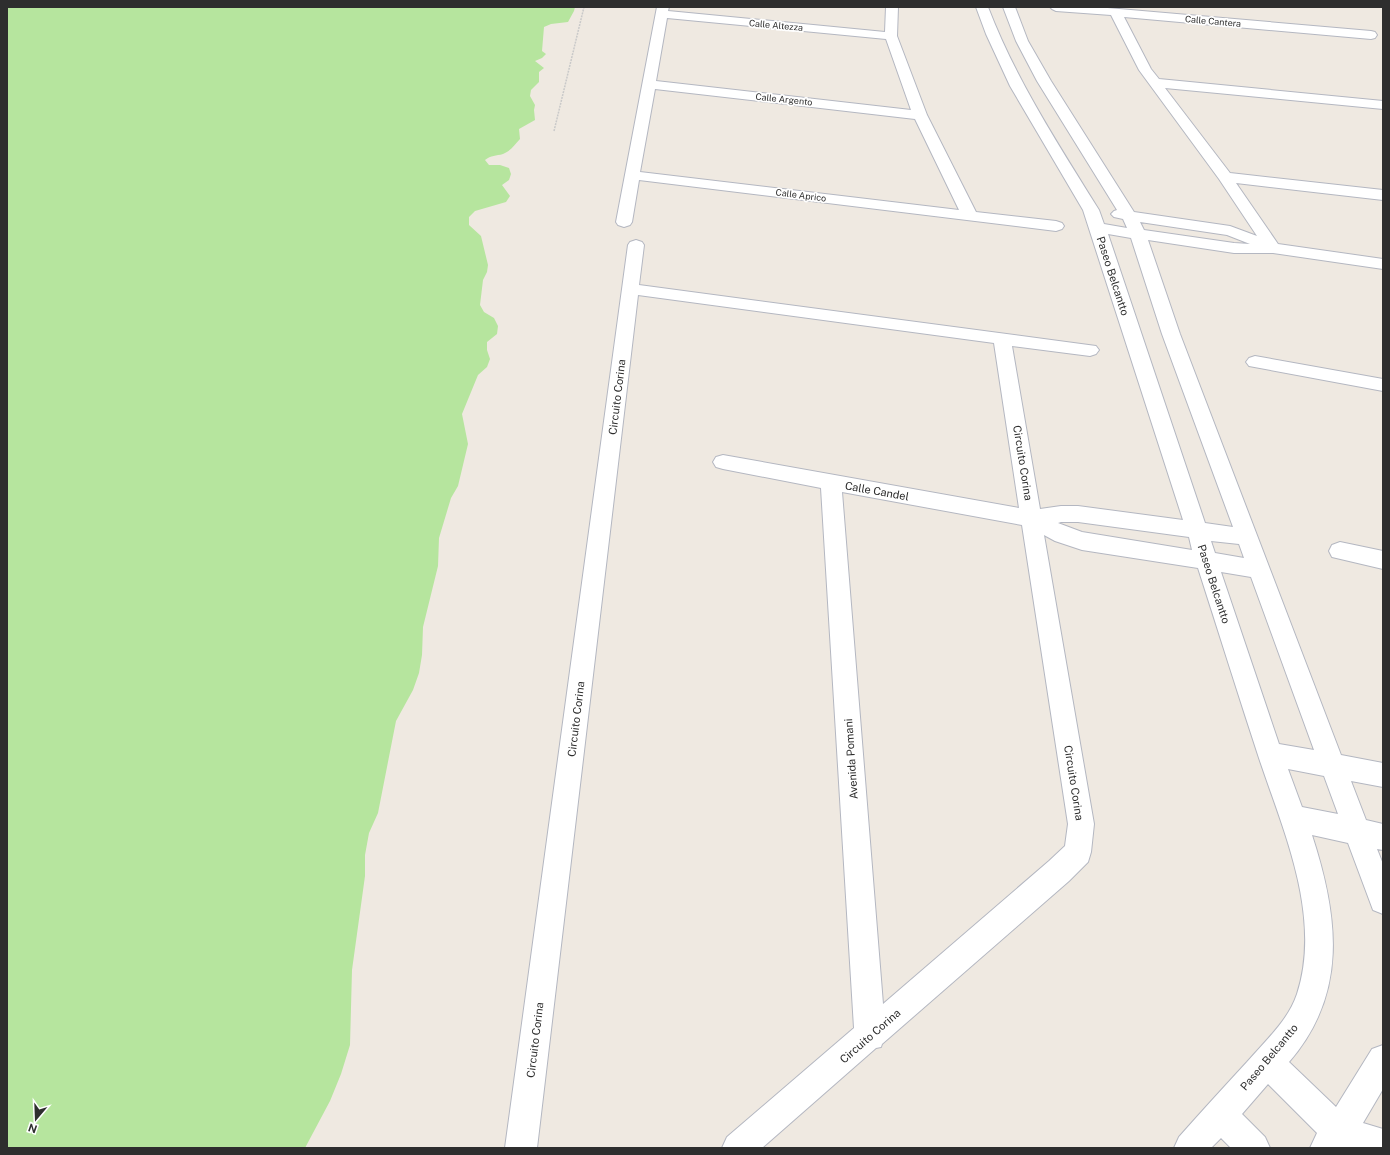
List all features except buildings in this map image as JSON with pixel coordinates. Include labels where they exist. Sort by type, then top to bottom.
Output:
[{"type":"street","points":[[892,7],[891,36],[920,115],[970,216]]},
{"type":"street","name":"Calle Cantera","points":[[1056,7],[1370,35]]},
{"type":"street","points":[[978,8],[1010,10],[1022,40],[1044,81],[1129,216],[1138,234],[1171,334],[1334,766],[1371,835],[1383,900]]},
{"type":"street","name":"Paseo Belcantto","points":[[978,8],[1012,79],[1094,219],[1292,818],[1313,886],[1320,930],[1317,974],[1310,1003],[1294,1030],[1190,1148]]},
{"type":"street","points":[[624,222],[662,11]]},
{"type":"street","name":"Calle Altezza","points":[[662,11],[891,36]]},
{"type":"street","points":[[1116,13],[1137,56],[1155,83],[1225,176],[1273,248]]},
{"type":"street","points":[[1155,83],[1383,105]]},
{"type":"street","name":"Calle Argento","points":[[649,84],[920,115]]},
{"type":"street","name":"Calle Aprico","points":[[632,175],[1056,226]]},
{"type":"street","points":[[1225,176],[1383,195]]},
{"type":"street","points":[[1094,219],[1129,216],[1230,231],[1273,248]]},
{"type":"street","points":[[1094,219],[1138,234],[1234,248],[1273,248],[1383,264]]},
{"type":"street","name":"Circuito Corina","points":[[521,1148],[636,245]]},
{"type":"street","points":[[631,289],[1002,340],[1090,350]]},
{"type":"street","name":"Circuito Corina","points":[[738,1148],[870,1036],[1059,871],[1078,852],[1081,824],[1002,340]]},
{"type":"street","points":[[1255,362],[1383,385]]},
{"type":"street","name":"Calle Candel","points":[[723,462],[1032,519],[1063,534],[1082,541],[1260,569]]},
{"type":"street","name":"Avenida Pomani","points":[[831,482],[870,1036]]},
{"type":"street","name":"Calle Candel","points":[[1032,519],[1061,514],[1078,514],[1247,537]]},
{"type":"street","points":[[1168,526],[1176,556]]},
{"type":"street","points":[[1340,551],[1383,560]]},
{"type":"street","points":[[1270,754],[1383,775]]},
{"type":"street","points":[[1292,818],[1371,835]]},
{"type":"street","points":[[1332,1140],[1383,1060]]},
{"type":"street","points":[[1267,1062],[1332,1140],[1383,1146]]},
{"type":"street","points":[[1220,1115],[1254,1148]]},
{"type":"path","points":[[554,131],[584,7]]},
{"type":"green space","points":[[7,7],[575,7],[568,22],[551,24],[544,27],[542,51],[546,54],[542,58],[535,61],[544,68],[539,72],[539,82],[531,90],[530,96],[535,105],[535,120],[519,129],[520,139],[512,148],[503,154],[489,157],[485,160],[489,165],[500,165],[509,168],[511,174],[509,180],[502,185],[510,196],[506,202],[475,211],[469,217],[469,225],[481,236],[488,265],[487,272],[483,280],[480,305],[484,312],[494,318],[498,326],[497,334],[487,342],[487,350],[490,359],[487,367],[478,375],[462,414],[468,444],[458,486],[451,498],[439,538],[438,566],[423,627],[422,655],[419,673],[413,690],[396,721],[378,813],[369,833],[365,855],[365,876],[352,970],[350,1045],[341,1074],[330,1101],[305,1148],[7,1148]]}]
